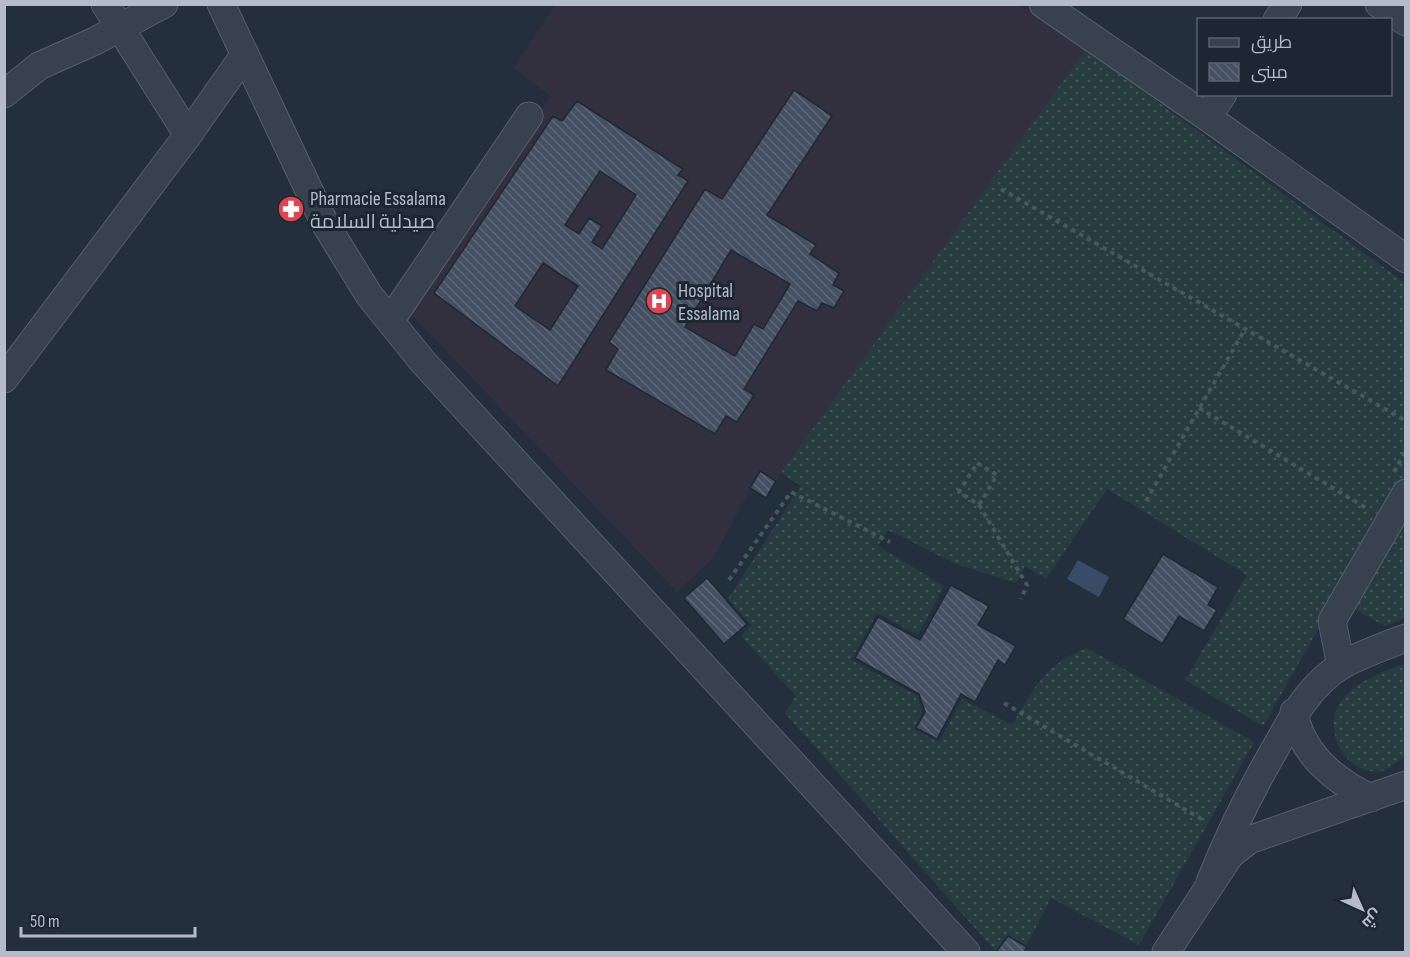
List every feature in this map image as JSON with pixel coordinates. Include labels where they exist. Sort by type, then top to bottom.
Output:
[{"type":"street","points":[[105,4],[188,135]]},
{"type":"street","points":[[8,83],[121,28],[164,4]]},
{"type":"street","points":[[221,4],[324,222],[369,295],[423,362],[966,952]]},
{"type":"street","points":[[1043,4],[1207,117],[1406,259]]},
{"type":"street","points":[[1278,18],[1288,4]]},
{"type":"street","points":[[1379,4],[1406,22]]},
{"type":"street","points":[[4,379],[188,135],[245,54]]},
{"type":"street","points":[[1207,117],[1222,96]]},
{"type":"street","points":[[390,321],[529,117]]},
{"type":"street","points":[[1341,666],[1332,621],[1406,493]]},
{"type":"street","points":[[1210,882],[1238,815],[1294,712],[1310,693],[1341,666],[1373,650],[1406,638]]},
{"type":"street","points":[[1294,712],[1297,732],[1311,755],[1346,786],[1371,798]]},
{"type":"street","points":[[1166,952],[1210,882],[1230,855],[1249,840],[1406,785]]},
{"type":"path","points":[[1001,189],[1406,421]]},
{"type":"path","points":[[1146,501],[1245,329]]},
{"type":"path","points":[[1199,408],[1371,511]]},
{"type":"path","points":[[979,505],[997,475],[977,463],[959,492],[979,505],[1027,585],[1021,599]]},
{"type":"path","points":[[729,580],[791,492],[890,542]]},
{"type":"path","points":[[1004,703],[1203,820]]},
{"type":"shaded area","name":"Hospital Essalama","points":[[555,5],[1019,5],[1086,49],[776,481],[760,471],[713,558],[677,592],[407,310],[551,96],[513,68]]},
{"type":"green space","points":[[1086,49],[1405,283],[1405,477],[1263,726],[1185,680],[1247,575],[1107,489],[1046,579],[1025,566],[1016,583],[956,564],[888,530],[878,546],[944,586],[918,635],[877,613],[851,660],[918,696],[922,713],[914,729],[939,742],[962,699],[1012,725],[1042,679],[1061,662],[1087,648],[1254,742],[1139,945],[1051,898],[1023,952],[996,952],[785,713],[796,696],[741,636],[751,625],[728,599],[801,486],[781,473]]},
{"type":"green space","points":[[1405,515],[1405,618],[1385,626],[1352,608]]},
{"type":"green space","points":[[1405,664],[1405,757],[1382,771],[1369,771],[1347,759],[1340,748],[1335,736],[1336,711],[1342,700],[1355,687]]},
{"type":"water","points":[[1078,560],[1109,577],[1099,597],[1067,579]]},
{"type":"building","points":[[794,90],[832,116],[767,215],[816,245],[810,254],[839,273],[833,285],[844,291],[834,308],[822,303],[817,311],[798,301],[744,389],[754,395],[737,422],[726,416],[715,434],[606,370],[618,349],[609,342],[705,189],[722,199]],"holes":[[[731,250],[790,284],[763,329],[754,324],[735,356],[685,327]]]},
{"type":"building","points":[[577,101],[683,169],[678,175],[688,181],[558,386],[434,293],[553,116],[562,121]],"holes":[[[600,171],[636,195],[602,249],[592,242],[602,226],[589,218],[579,234],[565,225]],[[543,263],[578,286],[550,330],[515,306]]]},
{"type":"building","points":[[760,471],[776,481],[766,498],[750,488]]},
{"type":"building","points":[[1163,554],[1218,587],[1208,605],[1217,610],[1204,631],[1179,616],[1162,644],[1123,619]]},
{"type":"building","points":[[707,578],[747,624],[724,644],[684,598]]},
{"type":"building","points":[[951,585],[989,606],[978,625],[1016,646],[1005,665],[998,660],[975,702],[961,694],[937,739],[916,728],[925,712],[919,694],[855,658],[878,617],[920,640]]},
{"type":"building","points":[[1008,936],[1027,947],[1024,952],[996,952]]},
{"type":"place","name":"Pharmacie Essalama صيدلية السلامة","points":[[291,209]]},
{"type":"place","name":"Hospital Essalama","points":[[659,301]]}]
